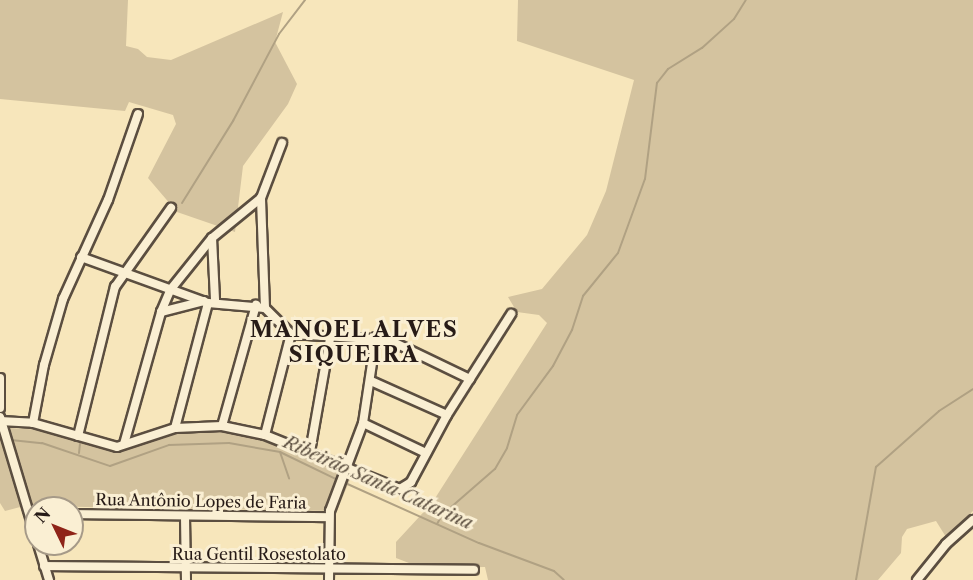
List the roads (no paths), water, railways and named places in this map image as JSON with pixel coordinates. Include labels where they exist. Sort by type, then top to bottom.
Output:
[{"type":"street","points":[[33,423],[44,364],[63,299],[112,193],[138,114]]},
{"type":"street","points":[[265,308],[261,198],[282,143]]},
{"type":"street","points":[[124,444],[161,312],[171,289],[212,238],[261,198]]},
{"type":"street","points":[[78,436],[107,307],[123,272],[171,208]]},
{"type":"street","points":[[175,428],[209,302],[212,238]]},
{"type":"street","points":[[81,257],[209,302],[256,305],[265,308],[291,334],[330,338],[376,337],[470,379]]},
{"type":"street","points":[[161,312],[209,302]]},
{"type":"street","points":[[222,426],[256,305]]},
{"type":"street","points":[[3,432],[33,423],[117,447],[175,428],[222,426],[265,435],[348,467],[396,489],[411,482],[447,416],[511,314]]},
{"type":"street","points":[[265,435],[291,334]]},
{"type":"street","points":[[329,580],[329,518],[363,423],[376,337]]},
{"type":"street","points":[[310,452],[330,338]]},
{"type":"street","points":[[0,378],[0,408]]},
{"type":"street","points":[[371,381],[447,416]]},
{"type":"street","points":[[0,417],[3,432],[26,496]]},
{"type":"street","points":[[363,423],[426,453]]},
{"type":"street","name":"Rua Antônio Lopes de Faria","points":[[84,514],[329,518]]},
{"type":"street","points":[[185,517],[186,580]]},
{"type":"street","points":[[917,580],[946,544],[973,520]]},
{"type":"street","points":[[41,556],[49,580]]},
{"type":"street","name":"Rua Gentil Rosestolato","points":[[44,566],[474,570]]},
{"type":"waterway","points":[[182,203],[233,121],[279,34],[305,0]]},
{"type":"waterway","points":[[437,524],[442,515],[495,469],[507,448],[517,415],[553,366],[572,330],[583,296],[618,253],[645,179],[657,83],[668,69],[702,48],[734,19],[746,0]]},
{"type":"waterway","name":"Ribeirão Santa Catarina","points":[[856,580],[876,467],[939,411],[973,389]]},
{"type":"waterway","name":"Ribeirão Santa Catarina","points":[[11,440],[42,443],[110,466],[169,445],[229,443],[280,452],[338,480]]},
{"type":"waterway","points":[[79,453],[80,444]]},
{"type":"waterway","points":[[280,452],[289,478]]},
{"type":"waterway","name":"Ribeirão Santa Catarina","points":[[343,482],[479,543],[554,571],[564,580]]},
{"type":"district","name":"MANOEL ALVES SIQUEIRA","points":[[354,342]]}]
